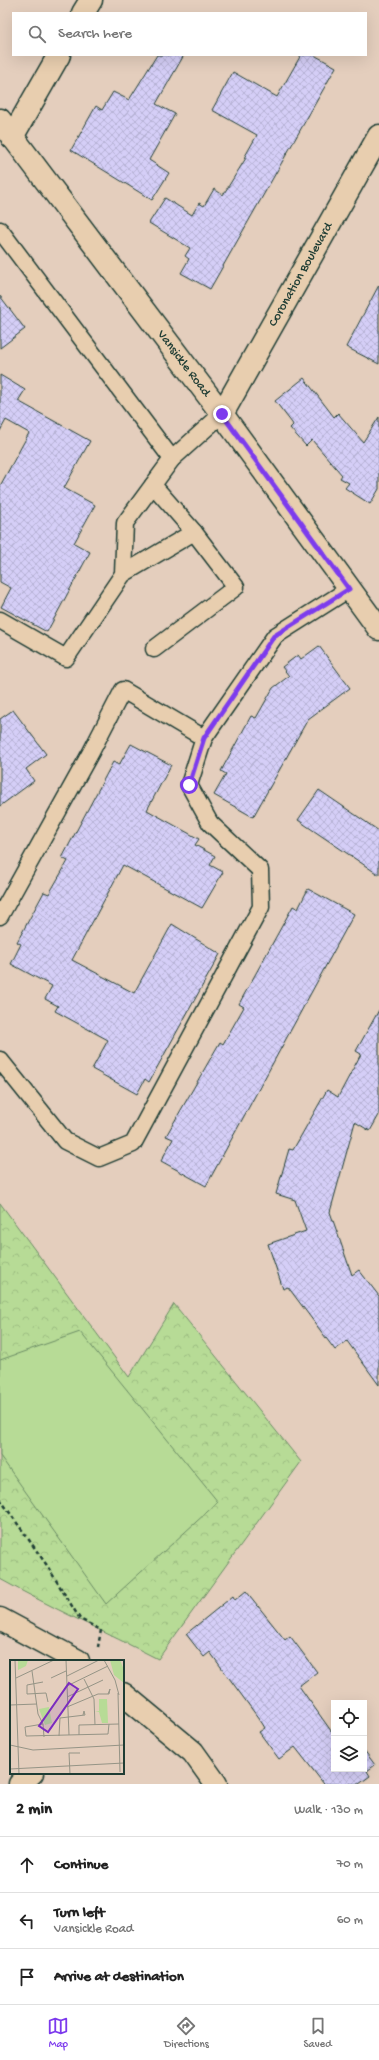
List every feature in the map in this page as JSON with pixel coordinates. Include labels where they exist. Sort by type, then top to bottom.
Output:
[{"type":"street","points":[[84,12],[91,0]]},
{"type":"street","points":[[6,128],[58,56]]},
{"type":"street","name":"Vansickle Road","points":[[6,128],[222,414],[379,629]]},
{"type":"street","name":"Coronation Boulevard","points":[[222,414],[379,136]]},
{"type":"street","points":[[0,1619],[87,1657]]},
{"type":"street","points":[[124,1695],[193,1752],[216,1784]]},
{"type":"street","points":[[20,1784],[31,1774]]},
{"type":"lane","points":[[1,234],[172,459]]},
{"type":"lane","points":[[123,574],[125,523],[172,459],[222,414]]},
{"type":"lane","points":[[153,485],[194,532],[236,587],[154,649]]},
{"type":"lane","points":[[0,620],[66,658],[123,574],[194,532]]},
{"type":"lane","points":[[0,1060],[65,1141],[99,1158],[133,1144],[261,907],[260,870],[210,823],[189,785],[204,738],[274,636],[349,589]]},
{"type":"lane","points":[[0,916],[91,752],[123,690],[204,738]]},
{"type":"path","points":[[0,1499],[46,1564],[80,1619],[101,1630],[87,1657]]},
{"type":"green space","points":[[0,1203],[129,1377],[174,1304],[301,1462],[158,1659],[0,1579]]},
{"type":"green space","points":[[80,1332],[218,1502],[106,1604],[0,1456],[0,1360]]},
{"type":"building","points":[[156,56],[183,56],[156,104],[175,114],[149,160],[169,173],[152,200],[71,150],[96,106],[102,110],[113,92],[129,100]]},
{"type":"building","points":[[300,56],[316,56],[336,67],[210,289],[181,273],[189,259],[185,256],[190,248],[149,223],[165,198],[192,215],[199,203],[204,206],[214,189],[223,195],[246,158],[244,158],[257,135],[212,110],[233,72],[277,97]]},
{"type":"building","points":[[379,285],[379,364],[346,347]]},
{"type":"building","points":[[0,296],[25,329],[0,348]]},
{"type":"building","points":[[0,375],[25,390],[18,401],[90,441],[64,488],[95,505],[74,543],[90,552],[47,632],[1,607],[11,588],[0,582],[0,486],[29,433],[6,420],[0,431]]},
{"type":"building","points":[[304,378],[334,417],[338,413],[363,442],[379,417],[379,489],[370,504],[345,488],[349,483],[340,478],[342,475],[312,440],[306,446],[290,428],[293,425],[292,423],[275,401]]},
{"type":"building","points":[[319,646],[350,688],[308,719],[253,817],[214,795],[226,774],[221,771],[251,716],[256,718],[273,688],[289,676],[282,667],[298,655],[301,659]]},
{"type":"building","points":[[13,710],[46,754],[26,769],[34,781],[0,806],[0,719]]},
{"type":"building","points":[[131,744],[171,765],[147,810],[199,839],[195,845],[215,856],[210,865],[223,872],[202,908],[123,865],[72,960],[134,993],[172,924],[220,954],[149,1082],[145,1079],[137,1094],[92,1069],[108,1040],[55,1011],[58,1006],[45,999],[52,986],[11,964],[21,944],[17,942],[44,892],[49,894],[68,861],[62,858],[113,762],[119,765]]},
{"type":"building","points":[[319,790],[379,831],[379,875],[298,820]]},
{"type":"building","points":[[308,889],[354,914],[206,1186],[161,1161],[173,1139],[166,1136],[220,1042],[223,1044],[244,1007],[239,1004],[293,906],[298,909]]},
{"type":"building","points":[[379,1010],[379,1115],[370,1131],[355,1122],[330,1212],[352,1275],[359,1270],[379,1296],[379,1385],[347,1341],[335,1350],[288,1287],[283,1289],[268,1244],[306,1231],[295,1200],[276,1194],[289,1149],[293,1150],[327,1090],[338,1097],[361,1054],[356,1051]]},
{"type":"building","points":[[246,1591],[285,1640],[290,1636],[317,1672],[299,1686],[331,1731],[331,1772],[367,1771],[370,1776],[359,1784],[324,1784],[295,1747],[279,1759],[259,1732],[265,1728],[262,1723],[210,1652],[204,1657],[186,1634],[233,1596],[235,1600]]},
{"type":"building","points":[[367,1754],[375,1765],[367,1771]]},
{"type":"route","points":[[189,785],[204,738],[274,636],[349,589],[222,414]]}]
